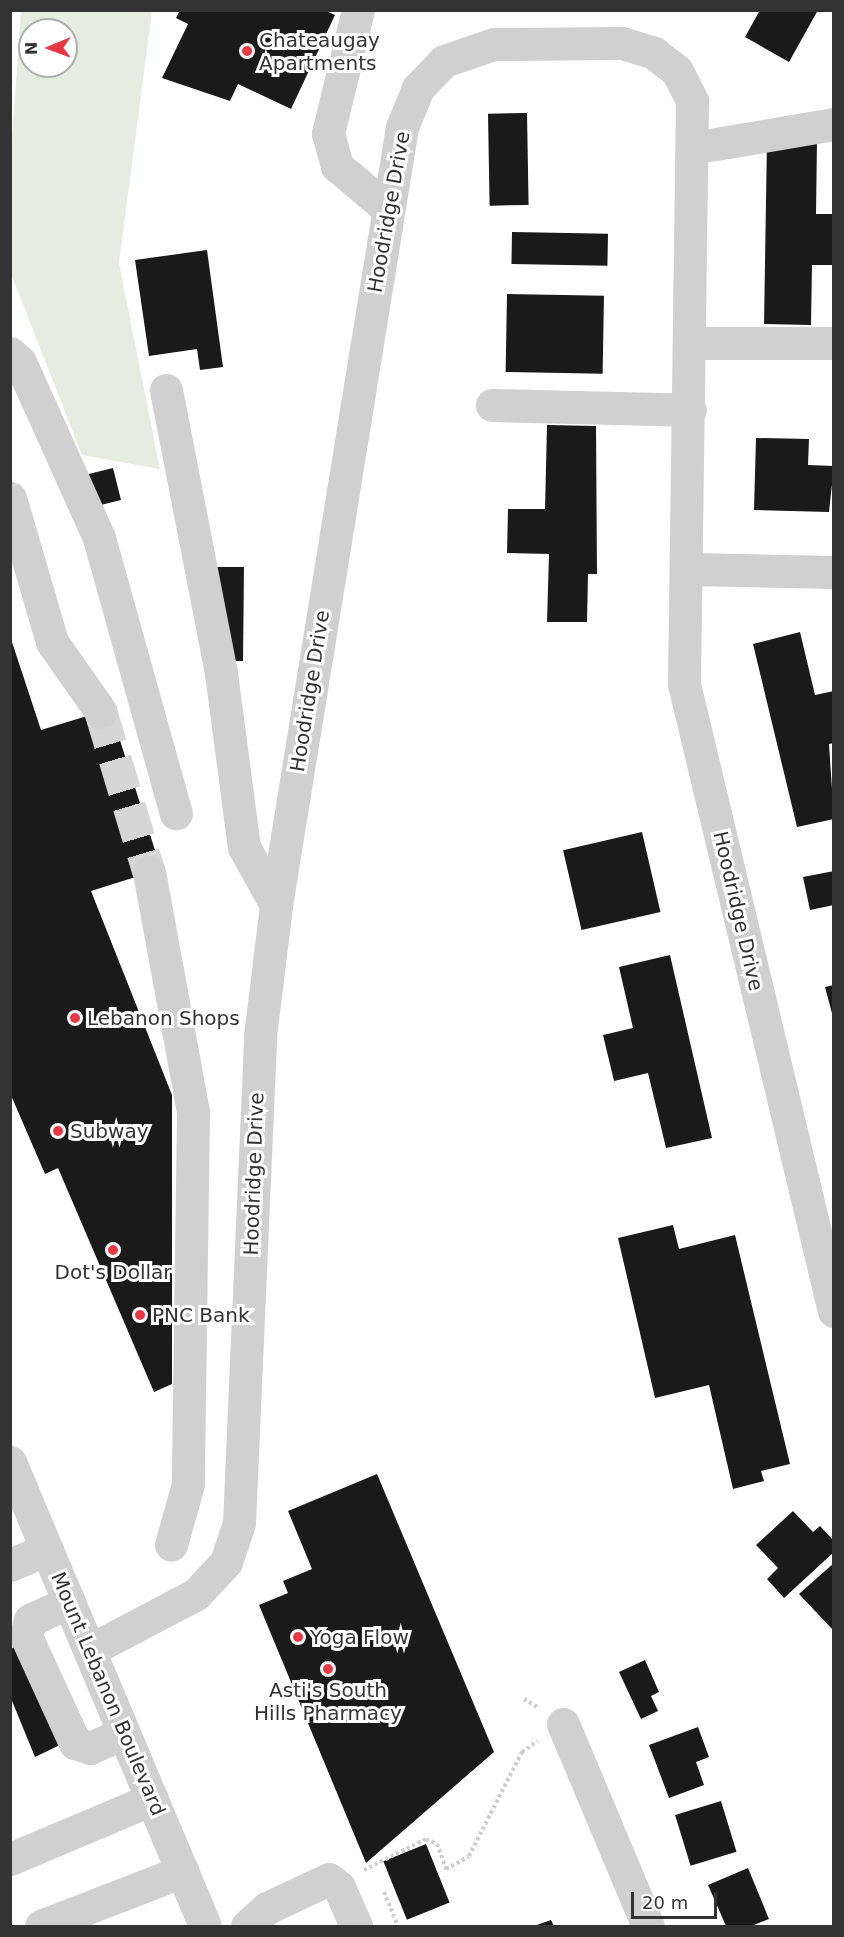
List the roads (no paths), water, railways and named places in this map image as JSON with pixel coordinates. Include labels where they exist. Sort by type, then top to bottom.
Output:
[{"type":"street","points":[[358,10],[328,133],[337,166],[388,209]]},
{"type":"street","name":"Hoodridge Drive","points":[[90,1650],[196,1594],[226,1562],[239,1523],[259,1048],[276,905],[402,127],[418,88],[444,61],[494,44],[622,43],[654,53],[677,70],[693,101],[684,684],[834,1311]]},
{"type":"street","points":[[692,148],[772,131],[834,124]]},
{"type":"street","points":[[691,343],[834,343]]},
{"type":"street","points":[[10,353],[20,362],[99,538],[176,813]]},
{"type":"street","points":[[166,390],[221,673],[244,847],[276,905]]},
{"type":"street","points":[[492,405],[690,410]]},
{"type":"street","points":[[10,498],[52,642],[101,712]]},
{"type":"street","points":[[687,569],[834,572]]},
{"type":"street","points":[[149,872],[193,1112],[188,1484],[171,1545]]},
{"type":"street","name":"Mount Lebanon Boulevard","points":[[10,1462],[205,1926]]},
{"type":"street","points":[[10,1565],[47,1549]]},
{"type":"street","points":[[69,1602],[30,1620],[26,1636],[75,1743],[90,1748],[124,1733]]},
{"type":"street","points":[[563,1724],[648,1926]]},
{"type":"street","points":[[10,1859],[152,1799]]},
{"type":"street","points":[[41,1926],[183,1871]]},
{"type":"street","points":[[247,1926],[267,1908],[329,1879],[339,1887],[356,1926]]},
{"type":"tunnel","points":[[101,712],[149,872]]},
{"type":"place","name":"Chateaugay Apartments","points":[[247,51]]},
{"type":"place","name":"Lebanon Shops","points":[[75,1018]]},
{"type":"place","name":"Subway","points":[[58,1131]]},
{"type":"place","name":"Dot's Dollar","points":[[113,1250]]},
{"type":"place","name":"PNC Bank","points":[[140,1315]]},
{"type":"place","name":"Yoga Flow","points":[[298,1637]]},
{"type":"place","name":"Asti's South Hills Pharmacy","points":[[328,1669]]}]
